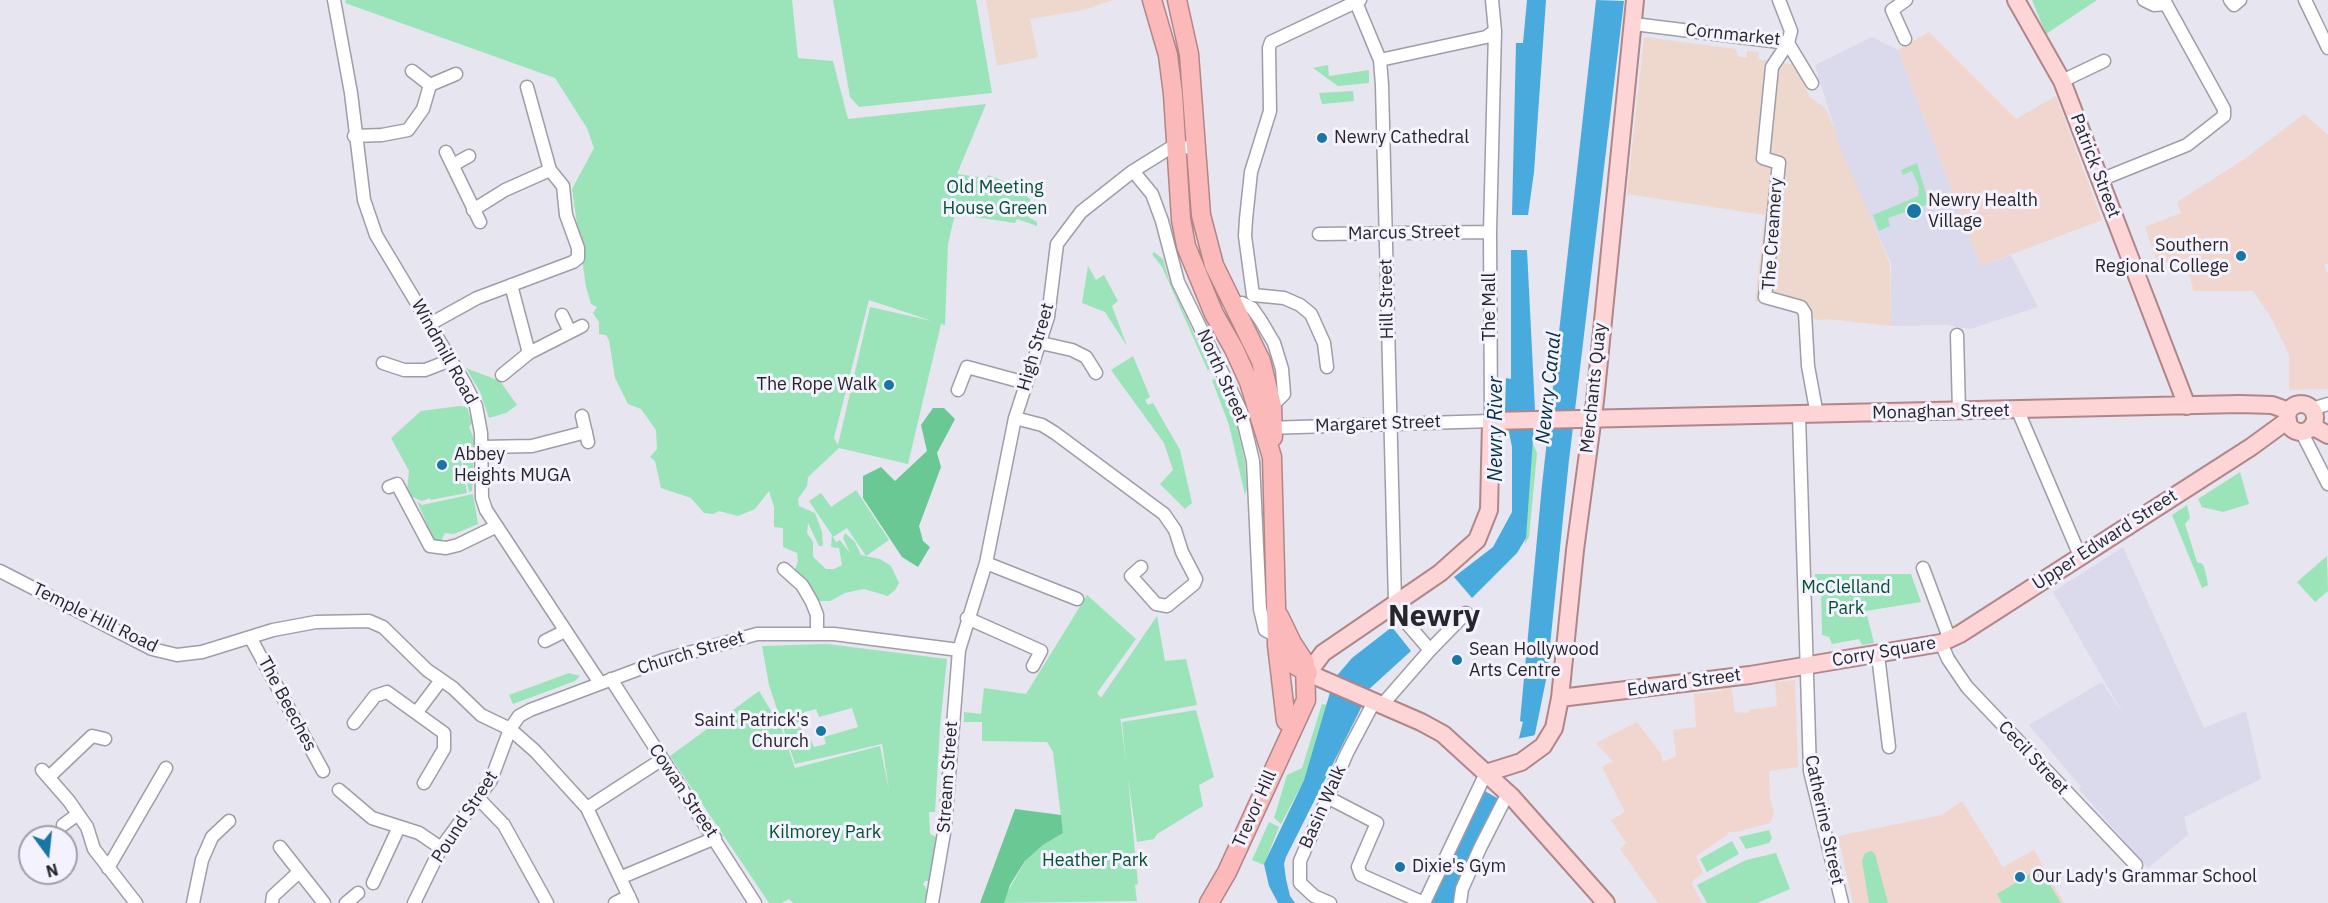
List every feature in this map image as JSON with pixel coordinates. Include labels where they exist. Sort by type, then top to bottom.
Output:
[{"type":"highway","points":[[1152,0],[1168,56],[1181,219],[1194,270],[1269,428]]},
{"type":"highway","points":[[1178,0],[1190,54],[1194,147],[1201,215],[1210,254],[1238,304],[1261,361],[1272,406],[1269,428],[1280,637],[1276,652],[1286,720]]},
{"type":"highway","points":[[1280,637],[1305,663],[1307,675]]},
{"type":"highway","name":"Trevor Hill","points":[[1283,746],[1286,720],[1295,690],[1307,675]]},
{"type":"highway","name":"Trevor Hill","points":[[1209,903],[1227,872],[1283,746],[1298,722],[1306,700],[1307,675]]},
{"type":"highway","name":"Trevor Hill","points":[[1220,903],[1227,872]]},
{"type":"main road","name":"Merchants Quay","points":[[1507,790],[1527,758],[1551,736],[1560,698],[1585,421],[1634,24],[1635,0]]},
{"type":"main road","name":"Patrick Street","points":[[2016,0],[2062,81],[2187,406]]},
{"type":"main road","name":"Monaghan Street","points":[[1498,421],[2272,405],[2304,419],[2328,435]]},
{"type":"main road","name":"Upper Edward Street","points":[[1950,639],[2252,447],[2268,444],[2304,419]]},
{"type":"main road","name":"The Mall","points":[[1307,675],[1323,653],[1395,607],[1465,553],[1477,540],[1486,525],[1490,510],[1498,421]]},
{"type":"main road","name":"Corry Square","points":[[1807,665],[1878,655],[1950,639]]},
{"type":"main road","name":"Edward Street","points":[[1560,698],[1807,665]]},
{"type":"main road","points":[[1307,675],[1374,702],[1443,734],[1507,790],[1606,903]]},
{"type":"main road","points":[[1490,773],[1527,758]]},
{"type":"street","name":"Windmill Road","points":[[334,0],[351,93],[354,136],[364,200],[376,235],[476,406],[482,447],[482,498],[495,527],[565,631],[605,681]]},
{"type":"street","name":"The Mall","points":[[1492,0],[1495,31],[1490,232],[1498,421]]},
{"type":"street","name":"Cornmarket","points":[[1634,24],[1788,43],[1791,32],[1779,0]]},
{"type":"street","points":[[1905,39],[1892,10],[1906,0]]},
{"type":"street","points":[[2100,180],[2187,145],[2224,116],[2224,109],[2165,2],[2154,5],[2144,0]]},
{"type":"street","points":[[2230,0],[2234,5],[2240,0]]},
{"type":"street","points":[[2305,0],[2328,48]]},
{"type":"street","points":[[1253,296],[1245,236],[1246,219],[1251,172],[1270,111],[1268,60],[1272,42],[1357,1]]},
{"type":"street","name":"Hill Street","points":[[1357,1],[1380,60],[1395,607]]},
{"type":"street","points":[[1380,60],[1486,37],[1495,31]]},
{"type":"street","points":[[1788,43],[1812,83]]},
{"type":"street","name":"The Creamery","points":[[1788,43],[1772,67],[1763,158],[1779,164],[1765,297],[1801,307],[1805,313],[1809,366],[1817,415]]},
{"type":"street","points":[[2062,81],[2104,61]]},
{"type":"street","points":[[412,71],[430,85]]},
{"type":"street","points":[[430,85],[456,74]]},
{"type":"street","points":[[354,136],[382,135],[408,130],[423,109],[430,85]]},
{"type":"street","points":[[430,324],[469,301],[573,262],[578,258],[578,248],[566,215],[562,186],[550,170],[527,87]]},
{"type":"street","points":[[1176,146],[1194,147]]},
{"type":"street","name":"High Street","points":[[959,650],[967,618],[986,563],[1015,418],[1041,343],[1050,308],[1057,244],[1081,212],[1133,171],[1176,146]]},
{"type":"street","points":[[446,152],[480,222]]},
{"type":"street","points":[[453,165],[469,156]]},
{"type":"street","points":[[473,210],[505,190],[550,170]]},
{"type":"street","name":"North Street","points":[[1133,171],[1152,194],[1160,213],[1178,282],[1241,411],[1253,461],[1259,595],[1265,630],[1280,637]]},
{"type":"street","name":"Marcus Street","points":[[1319,234],[1490,232]]},
{"type":"street","points":[[511,285],[529,353]]},
{"type":"street","points":[[1214,314],[1253,296],[1284,298],[1300,305],[1311,314],[1324,343],[1327,367]]},
{"type":"street","points":[[562,315],[570,332]]},
{"type":"street","points":[[502,375],[529,353],[582,326]]},
{"type":"street","points":[[1957,335],[1959,411]]},
{"type":"street","points":[[1041,343],[1072,350],[1086,357],[1096,373]]},
{"type":"street","points":[[383,363],[404,370],[425,370],[451,360]]},
{"type":"street","points":[[958,390],[967,367],[1026,383]]},
{"type":"street","points":[[2018,411],[2080,556]]},
{"type":"street","points":[[482,447],[532,446],[587,437],[582,416]]},
{"type":"street","name":"Catherine Street","points":[[1799,416],[1810,771],[1842,903]]},
{"type":"street","points":[[1015,418],[1042,425],[1055,433],[1164,514],[1175,530],[1182,552],[1196,579],[1194,584],[1167,606],[1156,604],[1131,576],[1141,567]]},
{"type":"street","points":[[2304,419],[2328,484]]},
{"type":"street","name":"Margaret Street","points":[[1269,428],[1389,422],[1498,421]]},
{"type":"street","points":[[389,487],[397,484],[430,546],[446,548],[458,545],[495,527]]},
{"type":"street","points":[[986,563],[1077,599]]},
{"type":"street","name":"Cecil Street","points":[[1923,568],[1950,639],[1947,659],[1966,687],[2136,865]]},
{"type":"street","points":[[784,569],[802,585],[812,602],[817,615],[817,633]]},
{"type":"street","name":"Temple Hill Road","points":[[0,571],[152,649],[167,653],[193,653],[316,622],[369,621],[383,627],[427,670],[481,715],[510,729],[535,751],[586,808],[622,877],[631,900]]},
{"type":"street","points":[[1395,607],[1427,646]]},
{"type":"street","name":"Basin Walk","points":[[1330,903],[1305,888],[1300,883],[1298,872],[1300,861],[1328,797],[1374,702],[1427,646],[1466,613]]},
{"type":"street","points":[[967,618],[1041,651],[1033,666]]},
{"type":"street","points":[[545,641],[565,631]]},
{"type":"street","name":"Church Street","points":[[510,729],[519,716],[530,710],[605,681],[739,637],[757,634],[817,633],[959,650]]},
{"type":"street","name":"The Beeches","points":[[250,637],[323,771]]},
{"type":"street","name":"Stream Street","points":[[932,903],[944,838],[959,650]]},
{"type":"street","points":[[1878,655],[1890,747]]},
{"type":"street","points":[[417,712],[441,680]]},
{"type":"street","name":"Cowan Street","points":[[605,681],[715,838],[754,903]]},
{"type":"street","points":[[354,723],[375,696],[381,692],[387,692],[444,734],[446,742],[444,749],[424,783]]},
{"type":"street","name":"Pound Street","points":[[414,903],[441,848],[491,780],[500,763],[510,729]]},
{"type":"street","points":[[105,739],[92,736],[46,773],[87,827],[94,849],[136,903]]},
{"type":"street","points":[[586,808],[662,760]]},
{"type":"street","points":[[108,868],[165,768]]},
{"type":"street","points":[[1328,797],[1377,823],[1358,867],[1361,875],[1394,898],[1424,903],[1490,773]]},
{"type":"street","points":[[339,790],[372,818],[419,833],[441,848]]},
{"type":"street","points":[[1460,903],[1462,889],[1507,790]]},
{"type":"street","points":[[478,798],[504,825],[547,903]]},
{"type":"street","points":[[63,825],[78,814]]},
{"type":"street","points":[[193,903],[202,860],[212,837],[229,821]]},
{"type":"street","points":[[373,883],[399,827]]},
{"type":"street","points":[[622,877],[715,838]]},
{"type":"street","points":[[280,847],[324,903]]},
{"type":"street","points":[[272,903],[273,896],[298,872]]},
{"type":"street","points":[[346,903],[358,893]]},
{"type":"street","points":[[615,903],[631,900]]},
{"type":"shaded area","points":[[986,0],[1113,0],[1083,10],[1030,19],[1038,57],[997,66]]},
{"type":"shaded area","name":"Southern Regional College","points":[[1929,32],[2016,119],[2056,96],[2102,220],[1981,266],[1898,50]]},
{"type":"shaded area","points":[[1644,37],[1735,49],[1739,57],[1747,58],[1747,51],[1759,52],[1758,59],[1794,65],[1810,97],[1826,109],[1890,264],[1891,326],[1829,319],[1819,320],[1755,301],[1765,215],[1627,194]]},
{"type":"shaded area","name":"Newry Health Village","points":[[1872,37],[1898,50],[1981,266],[2011,255],[2038,307],[1970,329],[1946,325],[1891,326],[1891,263],[1841,150],[1815,65]]},
{"type":"shaded area","name":"Southern Regional College","points":[[2304,114],[2328,135],[2328,263],[2324,265],[2328,274],[2328,389],[2289,390],[2289,355],[2272,319],[2253,291],[2194,291],[2185,262],[2157,262],[2145,227],[2181,213],[2177,202],[2243,160]]},
{"type":"shaded area","points":[[2123,547],[2204,728],[2246,711],[2261,779],[2184,817],[2188,835],[2148,868],[2079,789],[2081,787],[2029,725],[2102,682],[2125,717],[2053,592]]},
{"type":"shaded area","points":[[1795,680],[1798,767],[1769,771],[1770,799],[1774,813],[1770,823],[1728,832],[1696,856],[1703,873],[1693,880],[1692,884],[1702,903],[1658,903],[1620,849],[1626,843],[1611,820],[1625,812],[1602,767],[1613,761],[1596,743],[1637,722],[1661,754],[1663,762],[1676,756],[1673,730],[1696,727],[1694,694],[1721,691],[1724,687],[1731,687],[1735,712],[1749,713],[1749,710],[1777,706],[1775,682]]},
{"type":"shaded area","points":[[1962,801],[2003,867],[2034,850],[2064,903],[1853,903],[1838,836],[1942,815]]},
{"type":"green space","name":"Old Meeting House Green","points":[[346,0],[792,0],[798,58],[833,61],[848,119],[986,104],[957,174],[987,178],[988,175],[1012,184],[1030,199],[1031,203],[1023,214],[1037,222],[1037,226],[1017,219],[1015,223],[955,214],[948,244],[945,325],[941,324],[908,464],[839,448],[808,477],[807,486],[798,499],[799,506],[815,513],[822,532],[823,546],[819,546],[808,523],[807,533],[813,542],[813,557],[826,569],[834,569],[842,565],[839,548],[831,547],[832,535],[809,501],[821,493],[831,507],[856,490],[889,540],[866,556],[847,528],[833,537],[836,542],[840,540],[850,553],[843,538],[845,533],[855,542],[861,555],[880,559],[891,566],[899,583],[895,590],[888,596],[864,589],[845,593],[830,601],[819,601],[795,570],[798,561],[797,553],[783,547],[783,528],[774,527],[774,507],[769,491],[755,509],[738,516],[719,511],[713,514],[704,513],[691,498],[661,488],[655,461],[650,457],[657,449],[656,430],[641,409],[628,404],[615,378],[609,340],[606,335],[599,334],[599,322],[593,313],[597,307],[591,304],[586,287],[572,189],[594,148],[587,128],[555,78],[345,3]],"holes":[[[869,300],[932,321],[870,307],[838,445],[834,438]]]},
{"type":"green space","points":[[833,0],[976,0],[992,93],[859,107],[850,97]]},
{"type":"green space","points":[[2032,0],[2097,0],[2046,34]]},
{"type":"green space","points":[[1328,65],[1329,76],[1369,70],[1369,83],[1338,86],[1313,68]]},
{"type":"green space","points":[[1353,91],[1354,101],[1322,104],[1319,93]]},
{"type":"green space","points":[[1917,163],[1929,204],[1888,218],[1890,226],[1879,231],[1873,215],[1918,196],[1919,188],[1912,171],[1903,175],[1901,170]]},
{"type":"green space","points":[[1154,252],[1163,259],[1169,280],[1210,368],[1208,371],[1162,267],[1152,254]]},
{"type":"green space","points":[[1088,266],[1096,280],[1104,275],[1118,301],[1112,306],[1127,346],[1105,312],[1082,303]]},
{"type":"green space","points":[[1133,356],[1150,397],[1145,400],[1148,405],[1153,403],[1180,450],[1192,503],[1185,509],[1160,484],[1173,470],[1164,443],[1111,370]]},
{"type":"green space","points":[[466,368],[500,381],[517,405],[506,413],[489,418],[480,392]]},
{"type":"green space","points":[[1212,380],[1217,381],[1237,427],[1245,462],[1247,488],[1245,495],[1229,425]]},
{"type":"green space","points":[[467,407],[472,423],[469,427],[475,442],[472,491],[469,492],[457,436],[467,493],[422,501],[410,496],[407,489],[409,471],[391,438],[421,411]]},
{"type":"green space","points":[[933,408],[944,408],[955,419],[937,453],[941,467],[919,526],[923,541],[930,547],[918,567],[902,557],[863,498],[863,476],[881,467],[895,481],[927,451],[921,425]]},
{"type":"green space","points":[[1532,441],[1537,453],[1529,537],[1525,544]]},
{"type":"green space","points":[[2240,472],[2249,504],[2223,512],[2202,507],[2198,499]]},
{"type":"green space","points":[[473,494],[478,524],[454,534],[445,533],[440,543],[435,543],[417,501],[422,505]]},
{"type":"green space","points":[[2187,505],[2190,518],[2185,524],[2197,562],[2203,564],[2208,585],[2202,588],[2172,515]]},
{"type":"green space","points":[[2327,556],[2328,591],[2315,602],[2297,582]]},
{"type":"green space","name":"McClelland Park","points":[[1815,574],[1911,574],[1921,602],[1866,611],[1874,643],[1862,645],[1859,639],[1832,644],[1829,637],[1822,635],[1821,589],[1814,587]]},
{"type":"green space","name":"Heather Park","points":[[1087,595],[1136,639],[1097,693],[1101,698],[1157,616],[1165,661],[1186,659],[1197,705],[1121,719],[1120,715],[1126,761],[1122,722],[1196,710],[1214,777],[1199,785],[1203,806],[1157,834],[1154,839],[1137,842],[1128,778],[1138,884],[1135,885],[1137,901],[1001,903],[1026,860],[1043,845],[1063,833],[1053,752],[1047,742],[982,741],[982,722],[964,722],[964,712],[981,714],[984,688],[1026,694]]},
{"type":"green space","name":"Kilmorey Park","points":[[827,644],[947,659],[935,812],[929,812],[930,834],[936,837],[931,881],[925,881],[923,884],[928,891],[924,903],[793,903],[789,899],[781,903],[769,903],[670,756],[759,691],[781,727],[795,768],[880,746],[889,790],[882,744],[795,764],[769,685],[762,646]],"holes":[[[852,708],[858,727],[824,737],[826,744],[814,747],[811,740],[805,741],[799,722],[806,720],[804,712],[816,709],[819,717]]]},
{"type":"green space","points":[[569,673],[580,676],[575,681],[513,704],[509,695]]},
{"type":"green space","points":[[1322,704],[1327,705],[1304,780],[1281,824],[1274,818],[1287,775],[1302,768]]},
{"type":"green space","points":[[1015,809],[1061,815],[1063,833],[1043,845],[1025,861],[1010,885],[1004,903],[980,903]]},
{"type":"green space","points":[[1269,822],[1279,827],[1264,865],[1252,860]]},
{"type":"green space","points":[[1769,830],[1772,838],[1769,843],[1746,849],[1739,837]]},
{"type":"green space","points":[[1732,841],[1739,854],[1707,872],[1700,859]]},
{"type":"green space","points":[[1871,851],[1875,854],[1888,903],[1869,903],[1862,861],[1865,853]]},
{"type":"green space","points":[[1776,853],[1790,889],[1757,903],[1707,903],[1697,885],[1746,860]]},
{"type":"green space","points":[[2040,868],[2061,903],[2002,903],[1997,894]]},
{"type":"water","points":[[1527,0],[1546,0],[1534,172],[1528,215],[1512,215],[1516,43],[1523,43]]},
{"type":"water","points":[[1596,0],[1624,1],[1569,460],[1547,675],[1535,734],[1482,830],[1459,883],[1453,903],[1431,903],[1485,790],[1514,741],[1519,738],[1523,722],[1520,721],[1542,485]]},
{"type":"water","points":[[1511,250],[1527,250],[1535,410],[1526,538],[1517,553],[1472,598],[1454,577],[1493,547],[1512,512],[1512,447],[1505,412],[1506,378],[1511,379]]},
{"type":"water","points":[[1392,627],[1411,651],[1367,691],[1361,708],[1286,857],[1284,864],[1286,879],[1290,896],[1295,903],[1278,903],[1269,886],[1264,864],[1304,780],[1334,679],[1352,658]]},
{"type":"pier","points":[[1536,735],[1509,786],[1499,799],[1481,789],[1511,740]]},
{"type":"place","name":"Newry Cathedral","points":[[1322,138]]},
{"type":"place","name":"Newry Health Village","points":[[1914,211]]},
{"type":"place","name":"Southern Regional College","points":[[2241,256]]},
{"type":"place","name":"The Rope Walk","points":[[889,385]]},
{"type":"place","name":"Abbey Heights MUGA","points":[[442,465]]},
{"type":"place","name":"Sean Hollywood Arts Centre","points":[[1457,660]]},
{"type":"place","name":"Saint Patrick's Church","points":[[821,731]]},
{"type":"place","name":"Dixie's Gym","points":[[1400,867]]},
{"type":"place","name":"Our Lady's Grammar School","points":[[2020,877]]},
{"type":"district","name":"Newry","points":[[1434,617]]},
{"type":"water label","name":"Newry Canal","points":[[1549,388]]},
{"type":"water label","name":"Newry River","points":[[1496,429]]}]
